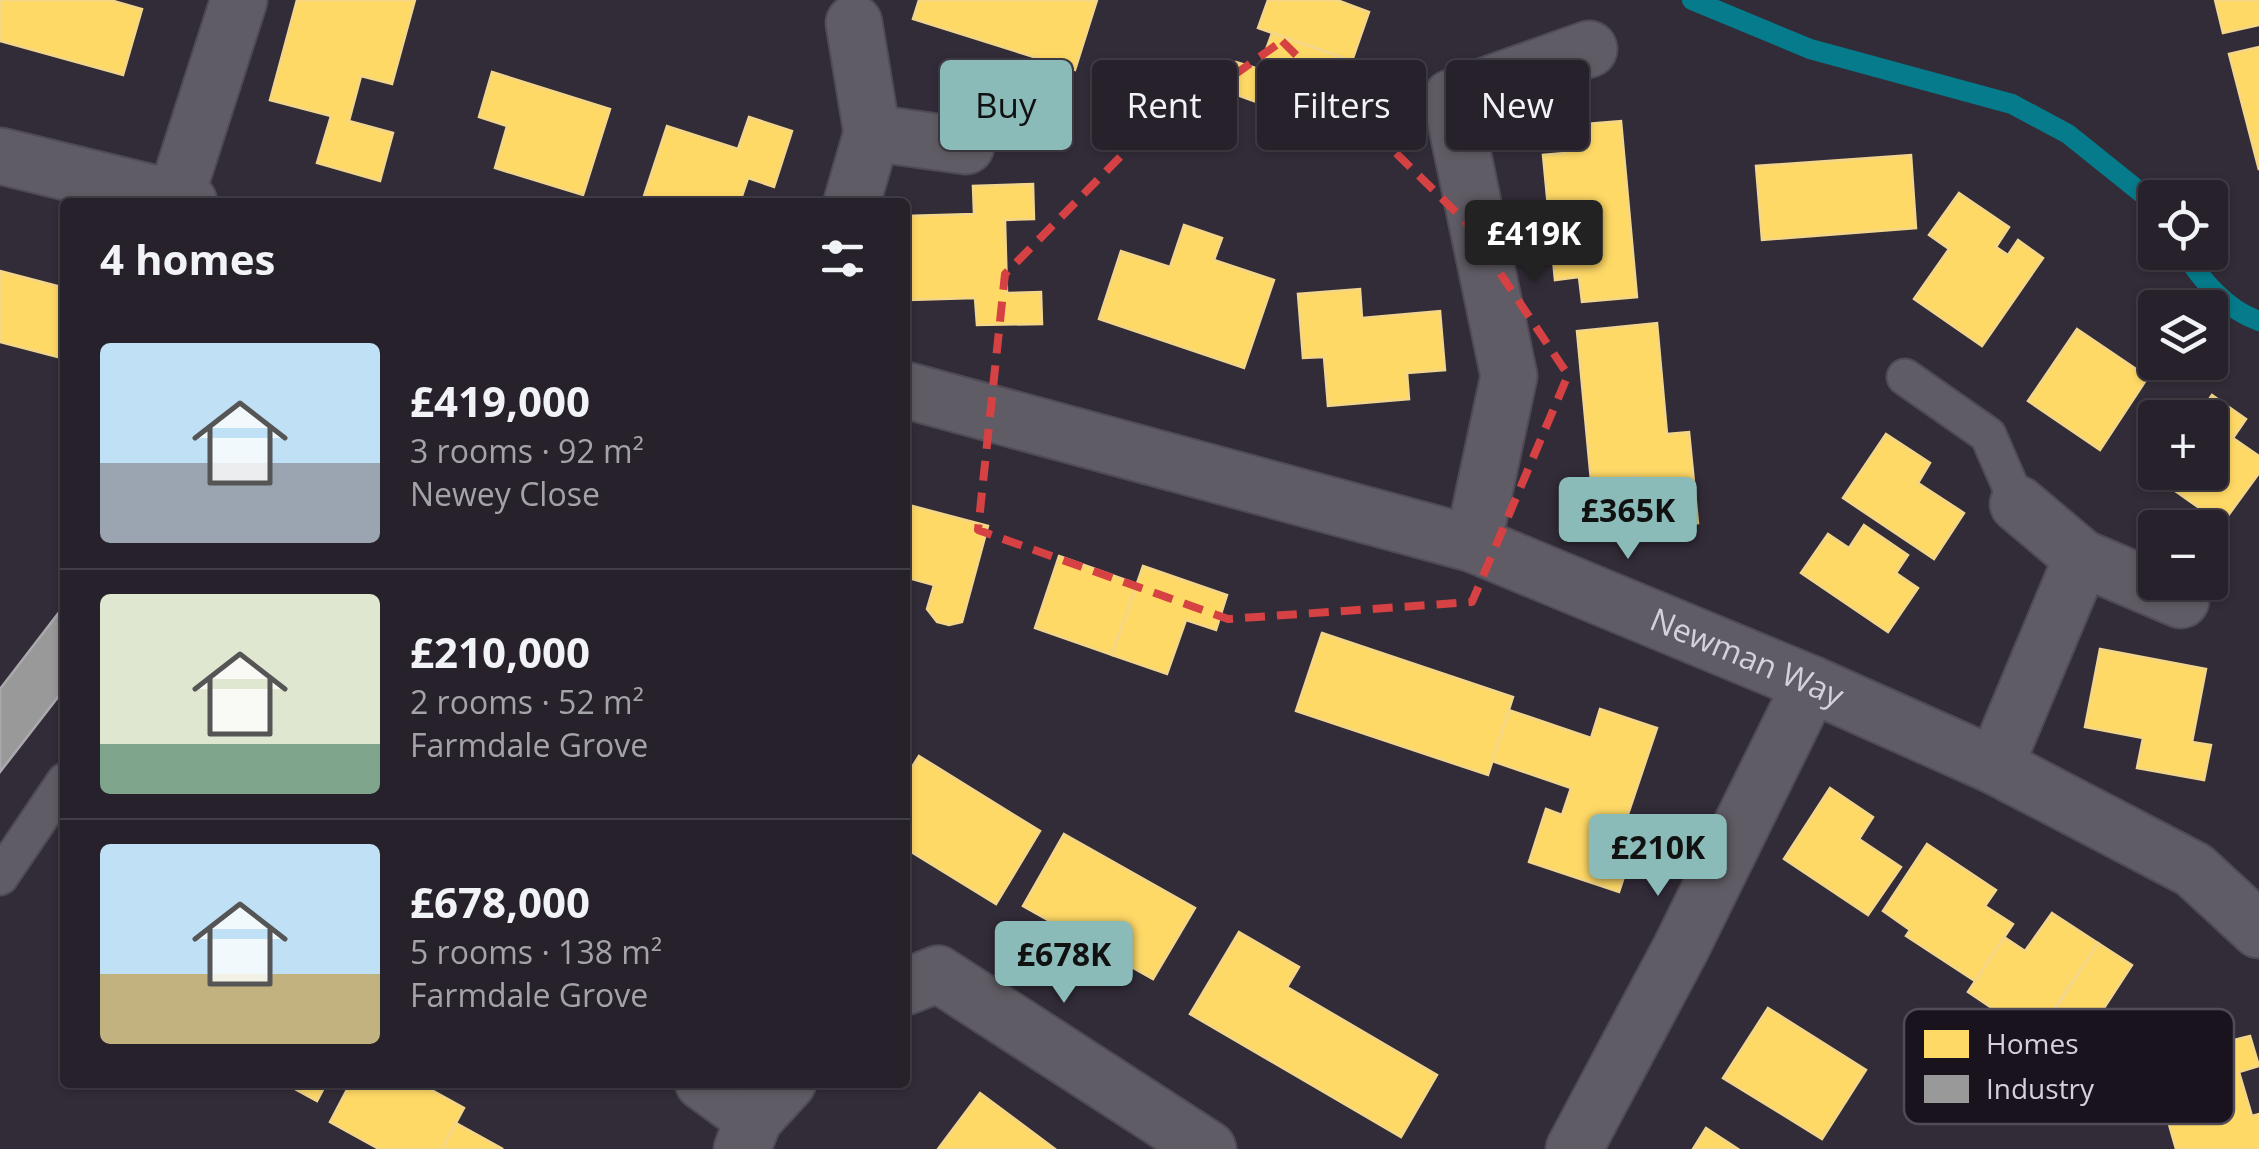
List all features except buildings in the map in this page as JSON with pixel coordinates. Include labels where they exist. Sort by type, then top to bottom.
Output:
[{"type":"street","points":[[183,198],[239,0]]},
{"type":"street","points":[[853,198],[872,133],[854,23]]},
{"type":"street","points":[[1474,544],[1509,376],[1450,98],[1590,49]]},
{"type":"street","points":[[872,133],[940,142]]},
{"type":"street","points":[[0,156],[170,198]]},
{"type":"street","name":"Newman Way","points":[[910,391],[1474,544],[1995,766],[2194,870],[2259,930]]},
{"type":"street","points":[[2018,504],[2082,558],[2138,582]]},
{"type":"street","points":[[1995,766],[2082,558]]},
{"type":"street","points":[[1574,1149],[1681,948],[1810,684]]},
{"type":"street","points":[[910,986],[938,974],[1208,1149]]},
{"type":"street","points":[[713,1088],[761,1117]]},
{"type":"lane","points":[[1905,377],[1988,436],[2018,504]]},
{"type":"lane","points":[[0,876],[60,788]]},
{"type":"highlighted area","points":[[1282,41],[1466,222],[1568,375],[1472,602],[1228,619],[978,530],[1005,274],[1124,153]]},
{"type":"waterway","points":[[1692,0],[1810,49],[2012,104],[2068,134],[2138,190]]},
{"type":"waterway","points":[[2196,270],[2236,310],[2259,321]]}]
